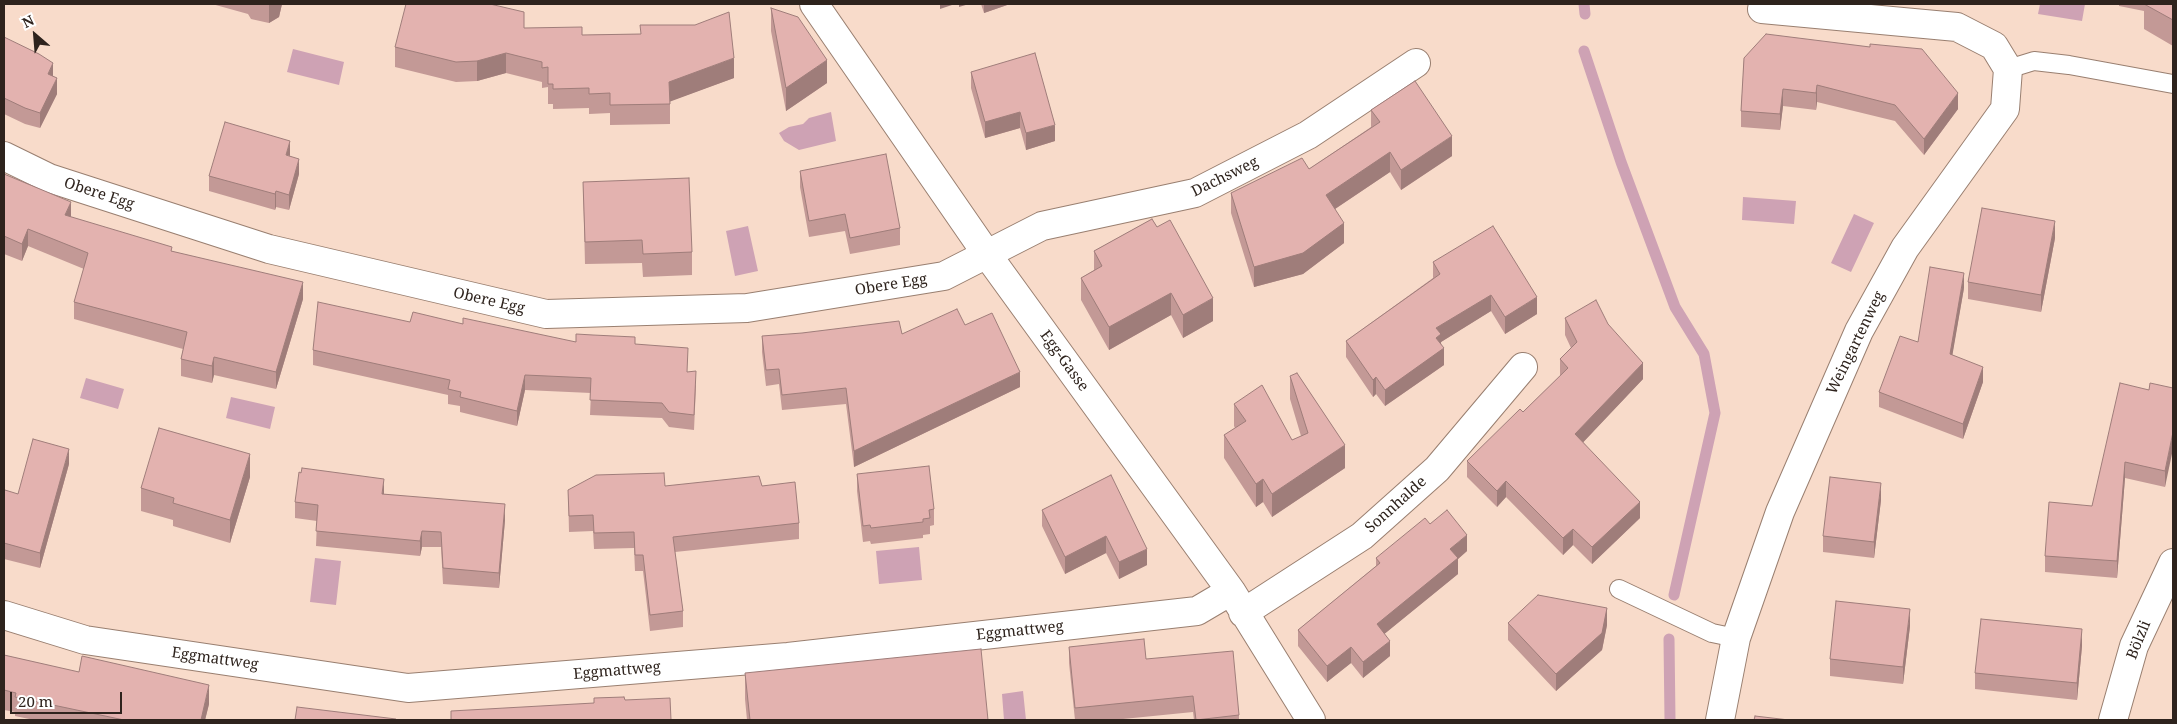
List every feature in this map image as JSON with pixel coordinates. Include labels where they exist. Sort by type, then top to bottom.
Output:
[{"type":"street","name":"Egg-Gasse","points":[[814,4],[986,253],[1237,602],[1311,720]]},
{"type":"street","points":[[1762,9],[1957,27],[1994,46],[2008,69]]},
{"type":"street","name":"Dachsweg","points":[[986,253],[1042,226],[1195,193],[1308,135],[1416,63]]},
{"type":"street","name":"Weingartenweg","points":[[1720,720],[1736,638],[1780,512],[1859,331],[1906,248],[2005,109],[2008,69]]},
{"type":"street","name":"Obere Egg","points":[[4,156],[49,178],[269,249],[546,314],[747,308],[944,276],[986,253]]},
{"type":"street","name":"Sonnhalde","points":[[1237,602],[1362,536],[1437,469],[1523,367]]},
{"type":"street","name":"Bölzli","points":[[2113,720],[2134,646],[2173,563]]},
{"type":"street","name":"Eggmattweg","points":[[4,614],[85,640],[408,688],[788,657],[1197,611],[1237,602]]},
{"type":"lane","points":[[2008,69],[2034,61],[2068,65],[2173,84]]},
{"type":"lane","points":[[1619,589],[1712,633],[1736,638]]},
{"type":"shaded area","points":[[2040,4],[2085,4],[2082,21],[2038,14]]},
{"type":"shaded area","points":[[293,49],[344,62],[339,85],[287,72]]},
{"type":"shaded area","points":[[831,112],[836,141],[799,150],[784,141],[779,133],[789,127],[803,124],[809,118]]},
{"type":"shaded area","points":[[1743,197],[1796,201],[1794,224],[1742,220]]},
{"type":"shaded area","points":[[1854,214],[1874,223],[1851,272],[1831,263]]},
{"type":"shaded area","points":[[748,226],[758,271],[735,276],[726,231]]},
{"type":"shaded area","points":[[86,378],[124,389],[118,409],[80,398]]},
{"type":"shaded area","points":[[231,397],[275,407],[270,429],[226,418]]},
{"type":"shaded area","points":[[919,547],[922,580],[879,584],[876,551]]},
{"type":"shaded area","points":[[315,558],[341,561],[336,605],[310,602]]},
{"type":"shaded area","points":[[1023,691],[1026,720],[1004,720],[1002,694]]},
{"type":"building","points":[[406,4],[490,4],[524,12],[524,28],[582,27],[582,35],[641,34],[640,25],[695,25],[729,12],[734,58],[669,82],[670,104],[610,105],[610,93],[589,94],[589,88],[553,89],[553,84],[548,84],[548,67],[542,68],[542,62],[506,53],[477,61],[456,62],[395,47]]},
{"type":"building","points":[[2144,4],[2173,4],[2173,20]]},
{"type":"building","points":[[771,8],[798,17],[827,60],[786,88]]},
{"type":"building","points":[[1766,34],[1870,47],[1870,44],[1922,49],[1958,93],[1924,139],[1895,105],[1817,85],[1816,93],[1783,89],[1780,114],[1741,111],[1744,58]]},
{"type":"building","points":[[4,37],[53,63],[48,74],[57,78],[40,113],[4,98]]},
{"type":"building","points":[[1035,53],[1055,125],[1026,133],[1020,112],[985,122],[971,72]]},
{"type":"building","points":[[1415,81],[1452,136],[1401,170],[1390,152],[1326,195],[1344,223],[1303,253],[1254,267],[1231,193],[1302,158],[1309,169],[1380,122],[1371,110]]},
{"type":"building","points":[[225,122],[290,141],[286,155],[299,159],[289,195],[276,191],[275,194],[209,176]]},
{"type":"building","points":[[886,154],[900,228],[850,238],[845,214],[809,221],[800,171]]},
{"type":"building","points":[[4,174],[71,202],[65,215],[172,247],[171,251],[303,282],[276,372],[214,357],[212,366],[181,359],[187,332],[74,302],[88,253],[28,229],[22,244],[4,236]]},
{"type":"building","points":[[689,178],[692,252],[643,254],[642,240],[585,242],[583,182]]},
{"type":"building","points":[[1982,208],[2055,221],[2041,295],[1968,282]]},
{"type":"building","points":[[1152,219],[1157,227],[1170,220],[1213,298],[1183,315],[1171,293],[1109,327],[1081,278],[1102,266],[1094,251]]},
{"type":"building","points":[[1493,226],[1537,297],[1505,317],[1491,295],[1436,328],[1441,334],[1436,338],[1444,348],[1385,390],[1376,377],[1373,380],[1346,341],[1440,274],[1433,262]]},
{"type":"building","points":[[1930,267],[1964,273],[1950,354],[1983,367],[1963,424],[1879,392],[1900,336],[1918,342]]},
{"type":"building","points":[[1596,300],[1608,324],[1643,363],[1575,434],[1640,502],[1592,547],[1573,529],[1563,538],[1506,481],[1497,491],[1467,461],[1520,409],[1523,412],[1568,368],[1560,359],[1577,342],[1565,318]]},
{"type":"building","points":[[318,302],[410,322],[413,312],[463,324],[463,318],[576,342],[576,334],[635,337],[635,344],[688,348],[687,372],[696,371],[694,415],[669,412],[662,403],[590,400],[591,378],[525,375],[517,411],[460,397],[461,392],[448,389],[450,380],[313,350]]},
{"type":"building","points":[[957,309],[965,325],[992,313],[1020,372],[854,451],[846,388],[782,395],[779,369],[766,370],[762,336],[899,321],[902,334]]},
{"type":"building","points":[[1297,373],[1345,445],[1272,494],[1263,479],[1256,484],[1224,435],[1246,421],[1234,404],[1262,385],[1292,440],[1308,433],[1290,376]]},
{"type":"building","points":[[2120,383],[2149,390],[2150,383],[2173,388],[2173,432],[2165,471],[2125,462],[2117,561],[2045,556],[2049,502],[2092,506]]},
{"type":"building","points":[[159,428],[250,454],[230,520],[173,503],[174,498],[141,488]]},
{"type":"building","points":[[33,439],[69,449],[40,553],[4,543],[4,493],[5,490],[18,494]]},
{"type":"building","points":[[929,466],[934,509],[929,510],[930,518],[923,519],[923,522],[871,528],[870,525],[863,526],[857,474]]},
{"type":"building","points":[[302,468],[384,479],[382,494],[505,504],[499,573],[443,568],[441,532],[422,531],[420,541],[316,531],[318,505],[295,502],[299,472],[301,473]]},
{"type":"building","points":[[664,473],[665,486],[759,476],[762,486],[795,482],[799,523],[673,537],[683,611],[650,615],[643,555],[635,555],[634,532],[594,533],[593,515],[569,516],[568,490],[596,475]]},
{"type":"building","points":[[1111,475],[1147,549],[1119,562],[1106,536],[1065,557],[1042,510]]},
{"type":"building","points":[[1830,477],[1881,483],[1874,542],[1823,536]]},
{"type":"building","points":[[1447,510],[1467,535],[1450,549],[1458,558],[1377,624],[1390,641],[1363,662],[1351,647],[1327,666],[1298,630],[1380,563],[1376,558],[1425,518],[1430,524]]},
{"type":"building","points":[[1538,595],[1607,608],[1602,633],[1556,674],[1508,623]]},
{"type":"building","points":[[1836,601],[1910,609],[1903,667],[1830,659]]},
{"type":"building","points":[[1981,619],[2082,629],[2077,683],[1975,673]]},
{"type":"building","points":[[1144,639],[1146,659],[1233,651],[1239,715],[1196,720],[1193,696],[1075,708],[1069,647]]},
{"type":"building","points":[[981,649],[988,720],[750,720],[745,673]]},
{"type":"building","points":[[4,655],[79,672],[82,656],[209,685],[201,720],[124,720],[15,697],[16,693],[4,690]]},
{"type":"building","points":[[624,697],[625,700],[670,698],[671,720],[451,720],[451,711],[594,703],[594,698]]},
{"type":"building","points":[[297,707],[396,719],[396,720],[295,720]]},
{"type":"building","points":[[1755,716],[1789,720],[1754,720]]},
{"type":"waterway","points":[[1584,4],[1585,14]]},
{"type":"waterway","points":[[1584,51],[1621,162],[1675,307],[1704,354],[1715,413],[1674,595]]},
{"type":"waterway","points":[[1669,639],[1670,720]]}]
